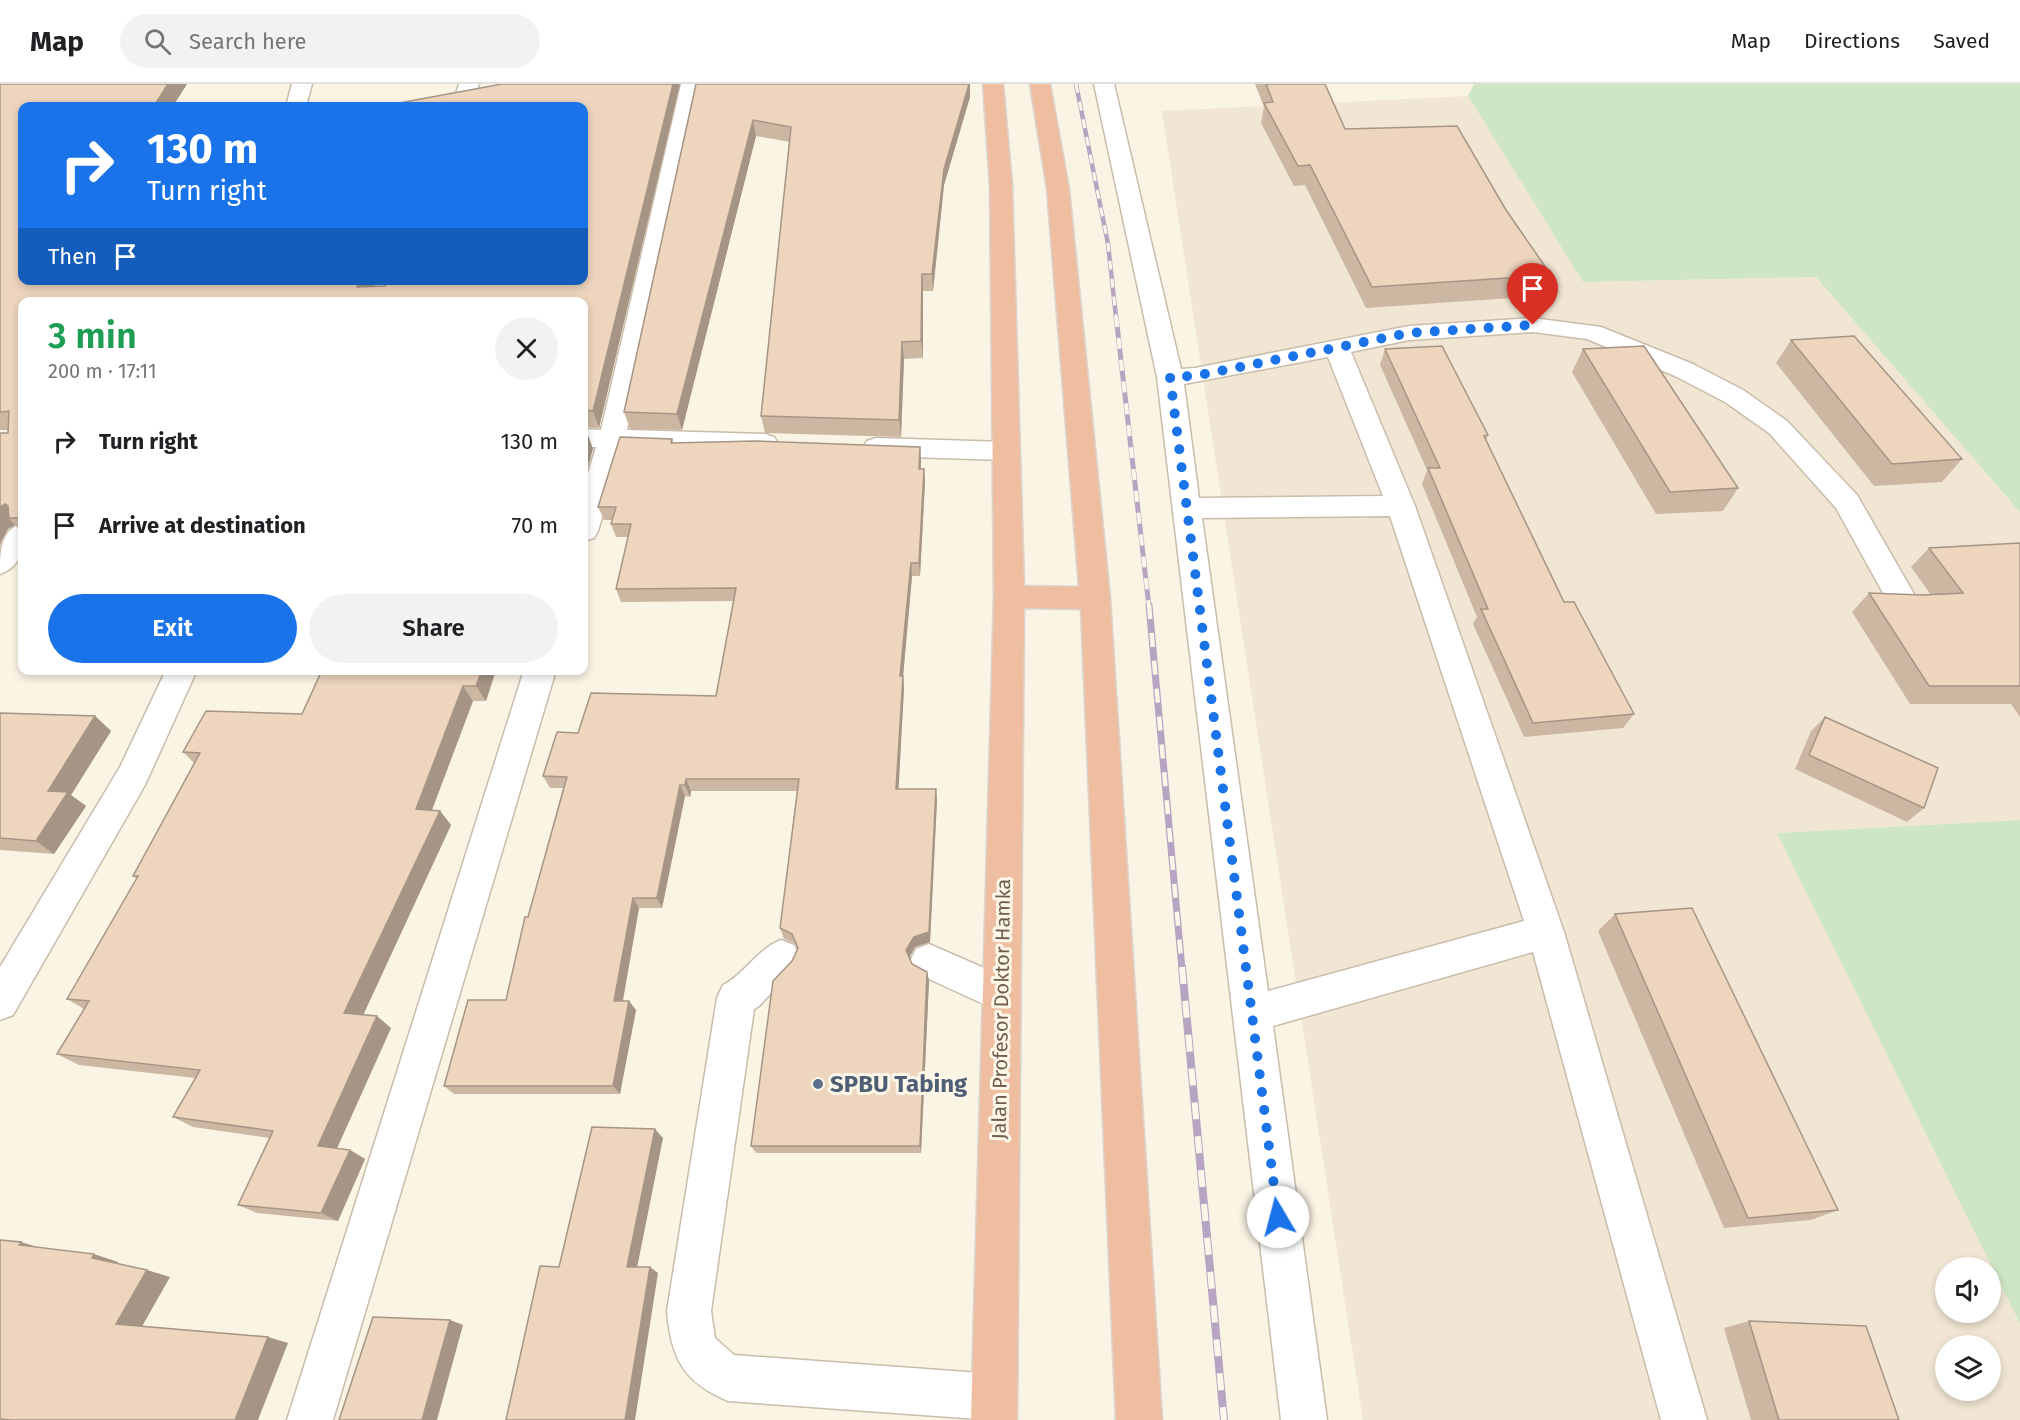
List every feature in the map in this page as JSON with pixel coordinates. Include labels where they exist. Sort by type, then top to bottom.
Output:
[{"type":"highway","name":"Jalan Profesor Doktor Hamka","points":[[993,84],[1001,185],[1009,597],[994,1408]]},
{"type":"highway","points":[[1040,84],[1058,189],[1095,598],[1139,1420]]},
{"type":"highway","points":[[1009,597],[1095,598]]},
{"type":"street","points":[[297,102],[302,84]]},
{"type":"street","points":[[463,102],[469,84]]},
{"type":"street","points":[[588,518],[612,439],[691,84]]},
{"type":"street","points":[[1104,84],[1170,377],[1304,1420]]},
{"type":"street","points":[[1170,377],[1195,376],[1409,333],[1533,325],[1592,332],[1684,370],[1734,396],[1778,427],[1847,502],[1903,601]]},
{"type":"street","points":[[1338,347],[1401,506],[1546,933],[1684,1420]]},
{"type":"street","points":[[588,438],[791,444]]},
{"type":"street","points":[[851,446],[1006,451]]},
{"type":"street","points":[[1187,508],[1401,506]]},
{"type":"street","points":[[0,563],[18,538]]},
{"type":"street","points":[[0,1002],[133,775],[180,675]]},
{"type":"street","points":[[310,1420],[538,675]]},
{"type":"street","points":[[1251,1014],[1546,933]]},
{"type":"street","points":[[781,957],[746,993],[736,998],[689,1311],[692,1339],[706,1365],[728,1378],[994,1408]]},
{"type":"street","points":[[929,961],[1001,994]]},
{"type":"shaded area","points":[[1468,96],[1583,282],[1816,277],[2020,512],[2020,820],[1777,833],[1987,1257],[1935,1257],[1935,1323],[2001,1323],[2001,1286],[2020,1324],[2020,1420],[1363,1420],[1162,111]]},
{"type":"green space","points":[[1474,84],[2020,84],[2020,512],[1816,277],[1583,282],[1468,96]]},
{"type":"green space","points":[[2020,820],[2020,1324],[2001,1286],[2001,1257],[1987,1257],[1777,833]]},
{"type":"building","points":[[0,84],[168,84],[157,102],[18,102],[18,285],[358,285],[357,287],[588,285],[588,102],[405,102],[502,84],[673,84],[593,411],[588,410],[588,297],[18,297],[18,518],[9,518],[8,506],[5,504],[0,507],[0,433],[8,433],[9,411],[0,412]]},
{"type":"building","points":[[696,84],[969,84],[944,169],[932,274],[922,274],[921,341],[902,342],[899,420],[761,416],[791,127],[753,120],[677,414],[624,412]]},
{"type":"building","points":[[1266,84],[1325,84],[1345,129],[1457,126],[1506,210],[1551,275],[1372,287],[1310,165],[1298,166],[1264,103],[1273,102]]},
{"type":"building","points":[[1854,336],[1962,459],[1892,464],[1791,340]]},
{"type":"building","points":[[1442,346],[1488,435],[1484,436],[1564,602],[1574,602],[1634,714],[1533,723],[1481,609],[1488,609],[1428,468],[1440,468],[1385,349]]},
{"type":"building","points":[[1644,346],[1738,488],[1670,492],[1583,349]]},
{"type":"building","points":[[620,437],[672,439],[671,443],[755,441],[920,447],[919,469],[924,469],[919,563],[911,563],[900,676],[903,676],[896,789],[936,789],[929,932],[914,937],[906,950],[912,964],[927,972],[920,1146],[751,1146],[773,981],[792,961],[798,948],[792,934],[780,928],[799,779],[686,779],[685,785],[680,785],[657,898],[633,898],[614,1001],[629,1001],[613,1086],[444,1086],[468,1000],[506,1000],[525,917],[528,917],[567,777],[543,776],[557,732],[578,733],[591,693],[716,696],[736,588],[616,589],[631,524],[611,524],[616,507],[598,507]]},
{"type":"building","points":[[2020,543],[2020,686],[1929,686],[1869,593],[1922,595],[1963,593],[1929,548]]},
{"type":"building","points":[[320,675],[480,675],[476,686],[463,686],[416,809],[440,811],[344,1013],[377,1016],[318,1146],[350,1150],[321,1213],[238,1205],[273,1131],[173,1117],[200,1070],[57,1054],[89,1001],[67,999],[138,876],[133,876],[200,753],[183,752],[206,711],[302,714]]},
{"type":"building","points":[[0,713],[95,716],[48,791],[68,792],[36,841],[0,838]]},
{"type":"building","points":[[1825,717],[1938,768],[1924,808],[1809,755]]},
{"type":"building","points":[[1692,908],[1838,1210],[1748,1218],[1615,914]]},
{"type":"building","points":[[592,1127],[655,1129],[627,1267],[650,1267],[625,1420],[506,1420],[540,1266],[559,1267]]},
{"type":"building","points":[[0,1240],[21,1242],[19,1245],[94,1254],[92,1258],[147,1270],[116,1324],[268,1337],[235,1420],[0,1419]]},
{"type":"building","points":[[373,1317],[450,1320],[422,1420],[339,1420]]},
{"type":"building","points":[[1749,1321],[1866,1326],[1899,1420],[1779,1420]]},
{"type":"railway","points":[[1076,84],[1108,244],[1116,317]]},
{"type":"railway","points":[[1116,316],[1149,607]]},
{"type":"railway","points":[[1149,605],[1182,969]]},
{"type":"railway","points":[[1182,967],[1224,1420]]},
{"type":"place","name":"SPBU Tabing","points":[[818,1084]]},
{"type":"route","points":[[1278,1217],[1170,377],[1195,376],[1409,333],[1533,325]]}]
